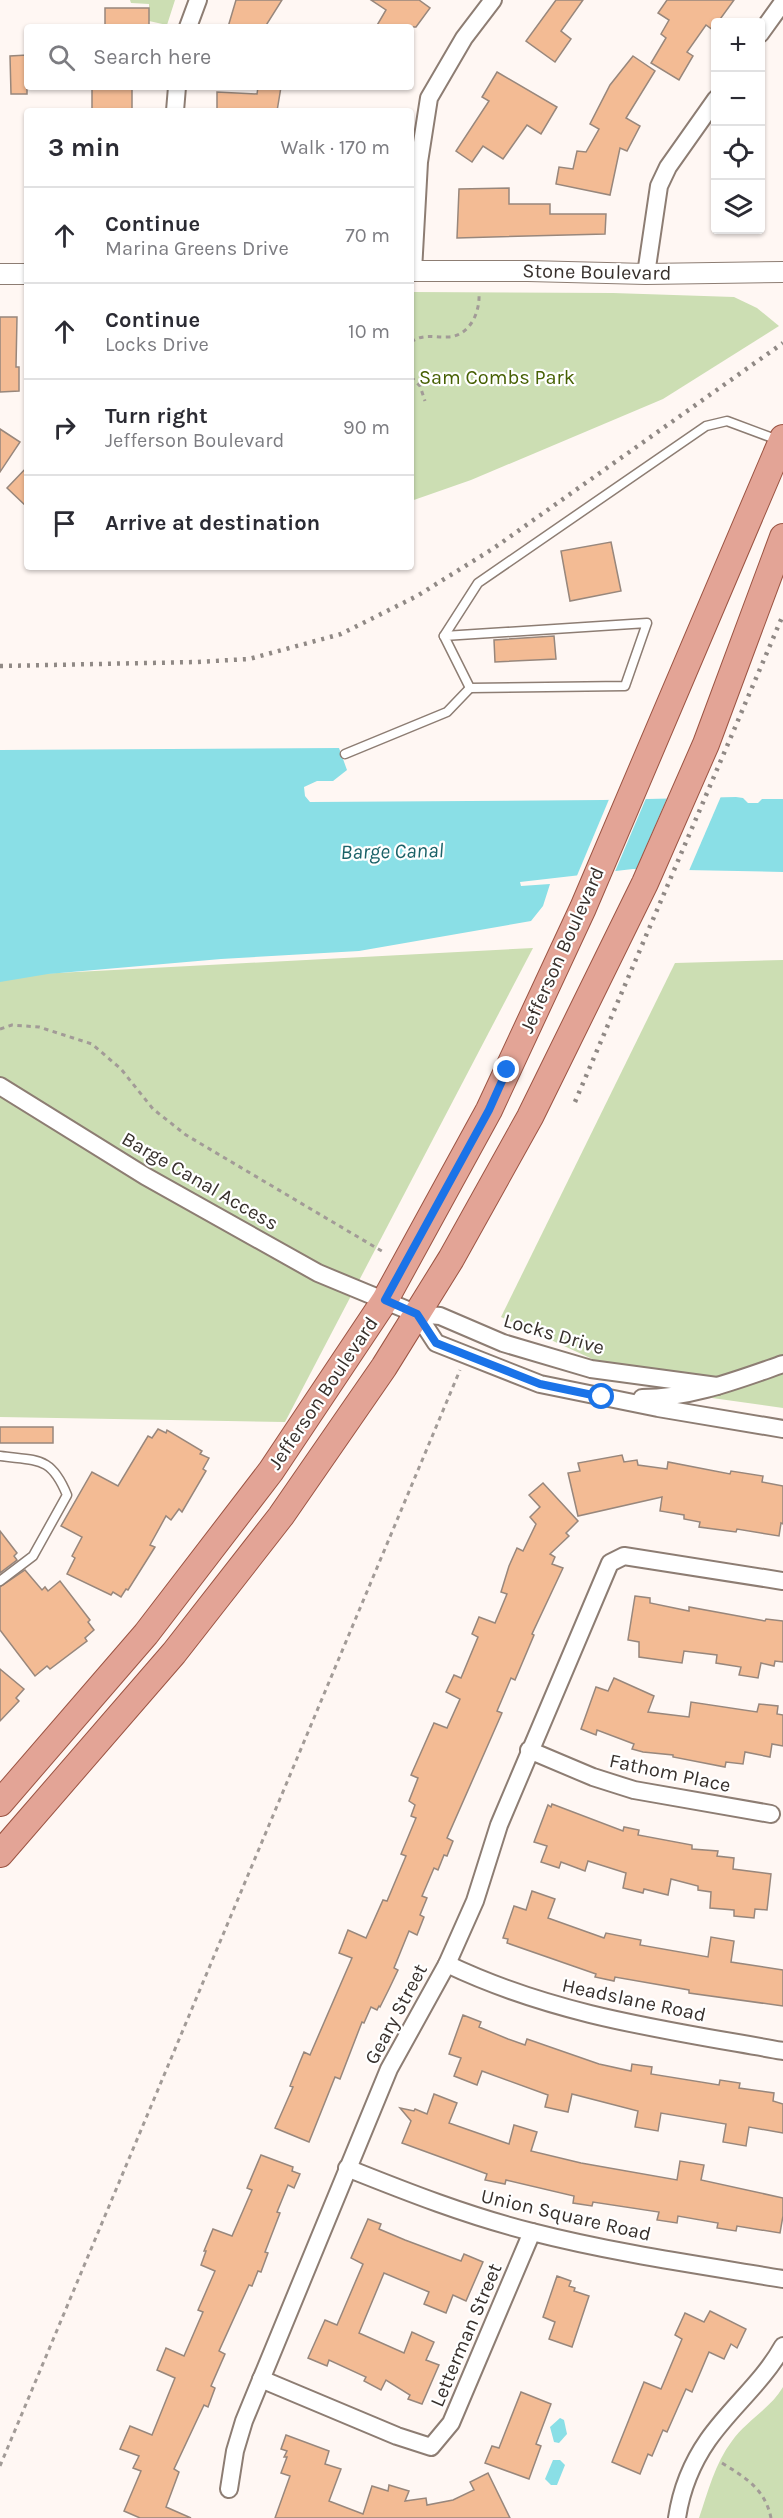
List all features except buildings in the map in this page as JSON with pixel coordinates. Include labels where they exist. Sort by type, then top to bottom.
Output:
[{"type":"main road","name":"Jefferson Boulevard","points":[[0,1803],[146,1634],[271,1471],[385,1300],[489,1110],[583,908],[782,439]]},
{"type":"main road","name":"Jefferson Boulevard","points":[[0,1854],[174,1653],[281,1516],[384,1367],[417,1314],[530,1117],[645,883],[706,744],[771,582],[783,537]]},
{"type":"street","points":[[189,24],[198,0]]},
{"type":"street","points":[[414,240],[419,162],[429,98],[464,38],[493,0]]},
{"type":"street","points":[[765,27],[783,2]]},
{"type":"street","points":[[175,108],[177,90]]},
{"type":"street","points":[[646,274],[659,186],[668,167],[711,106]]},
{"type":"street","name":"Stone Boulevard","points":[[414,271],[646,274],[783,272]]},
{"type":"street","points":[[0,274],[24,274]]},
{"type":"street","name":"Barge Canal Access","points":[[0,1086],[145,1176],[318,1273],[385,1300]]},
{"type":"street","name":"Locks Drive","points":[[385,1300],[417,1314],[440,1316],[503,1343],[591,1369],[717,1386]]},
{"type":"street","points":[[417,1314],[436,1343],[540,1384],[783,1429]]},
{"type":"street","name":"Locks Drive","points":[[602,1397],[664,1398],[717,1386],[783,1364]]},
{"type":"street","name":"Geary Street","points":[[229,2489],[235,2451],[244,2421],[347,2168],[389,2069],[447,1964],[475,1901],[499,1825],[610,1563],[624,1556],[783,1581]]},
{"type":"street","name":"Fathom Place","points":[[529,1750],[593,1777],[634,1790],[771,1815]]},
{"type":"street","name":"Headslane Road","points":[[447,1964],[512,1991],[603,2019],[783,2051]]},
{"type":"street","name":"Union Square Road","points":[[347,2168],[438,2204],[532,2232],[620,2252],[783,2279]]},
{"type":"street","name":"Letterman Street","points":[[261,2379],[430,2447],[451,2423],[532,2232]]},
{"type":"street","points":[[677,2518],[689,2475],[708,2441],[758,2384],[783,2346]]},
{"type":"lane","points":[[444,636],[478,584],[706,426],[727,421],[782,439]]},
{"type":"lane","points":[[345,754],[447,712],[470,688],[625,686],[647,622],[444,636]]},
{"type":"lane","points":[[444,636],[470,688]]},
{"type":"lane","points":[[0,1456],[32,1460],[48,1465],[59,1476],[67,1495],[33,1556],[0,1581]]},
{"type":"path","points":[[414,340],[420,336],[450,337],[462,332],[477,316],[479,294]]},
{"type":"path","points":[[414,380],[420,386],[425,401]]},
{"type":"path","points":[[0,1029],[12,1025],[39,1027],[92,1044],[121,1069],[153,1109],[186,1135],[388,1256],[406,1262]]},
{"type":"path","points":[[0,2466],[466,1355]]},
{"type":"path","points":[[722,2463],[749,2479],[758,2488],[765,2499],[771,2518]]},
{"type":"green space","points":[[130,0],[175,0],[167,24],[149,21],[149,4],[131,3]]},
{"type":"green space","name":"Sam Combs Park","points":[[414,292],[613,293],[734,297],[757,308],[779,326],[663,399],[471,480],[414,500]]},
{"type":"green space","points":[[533,948],[285,1422],[0,1417],[0,976]]},
{"type":"green space","points":[[783,960],[783,1408],[662,1391],[501,1317],[675,963]]},
{"type":"green space","points":[[783,2387],[783,2518],[699,2518],[712,2478],[726,2450],[738,2434],[772,2402]]},
{"type":"water","name":"Barge Canal","points":[[339,748],[347,770],[333,781],[317,781],[304,787],[305,796],[310,802],[736,797],[743,798],[748,803],[758,803],[762,799],[783,799],[783,872],[633,869],[520,882],[521,886],[550,884],[543,906],[531,921],[359,951],[221,959],[48,974],[0,982],[0,750]]},
{"type":"water","points":[[560,2418],[564,2420],[567,2434],[559,2443],[554,2442],[550,2427]]},
{"type":"water","points":[[553,2460],[560,2460],[565,2465],[557,2485],[551,2485],[545,2479]]},
{"type":"pier","points":[[722,794],[688,873],[635,872],[668,796]]},
{"type":"pier","points":[[647,796],[614,874],[576,878],[610,797]]},
{"type":"railway","points":[[0,666],[249,659],[341,634],[417,596],[494,548],[783,343]]},
{"type":"railway","points":[[575,1102],[783,615]]},
{"type":"route","points":[[507,1070],[489,1110],[385,1300],[417,1314],[436,1343],[540,1384],[602,1397]]}]
